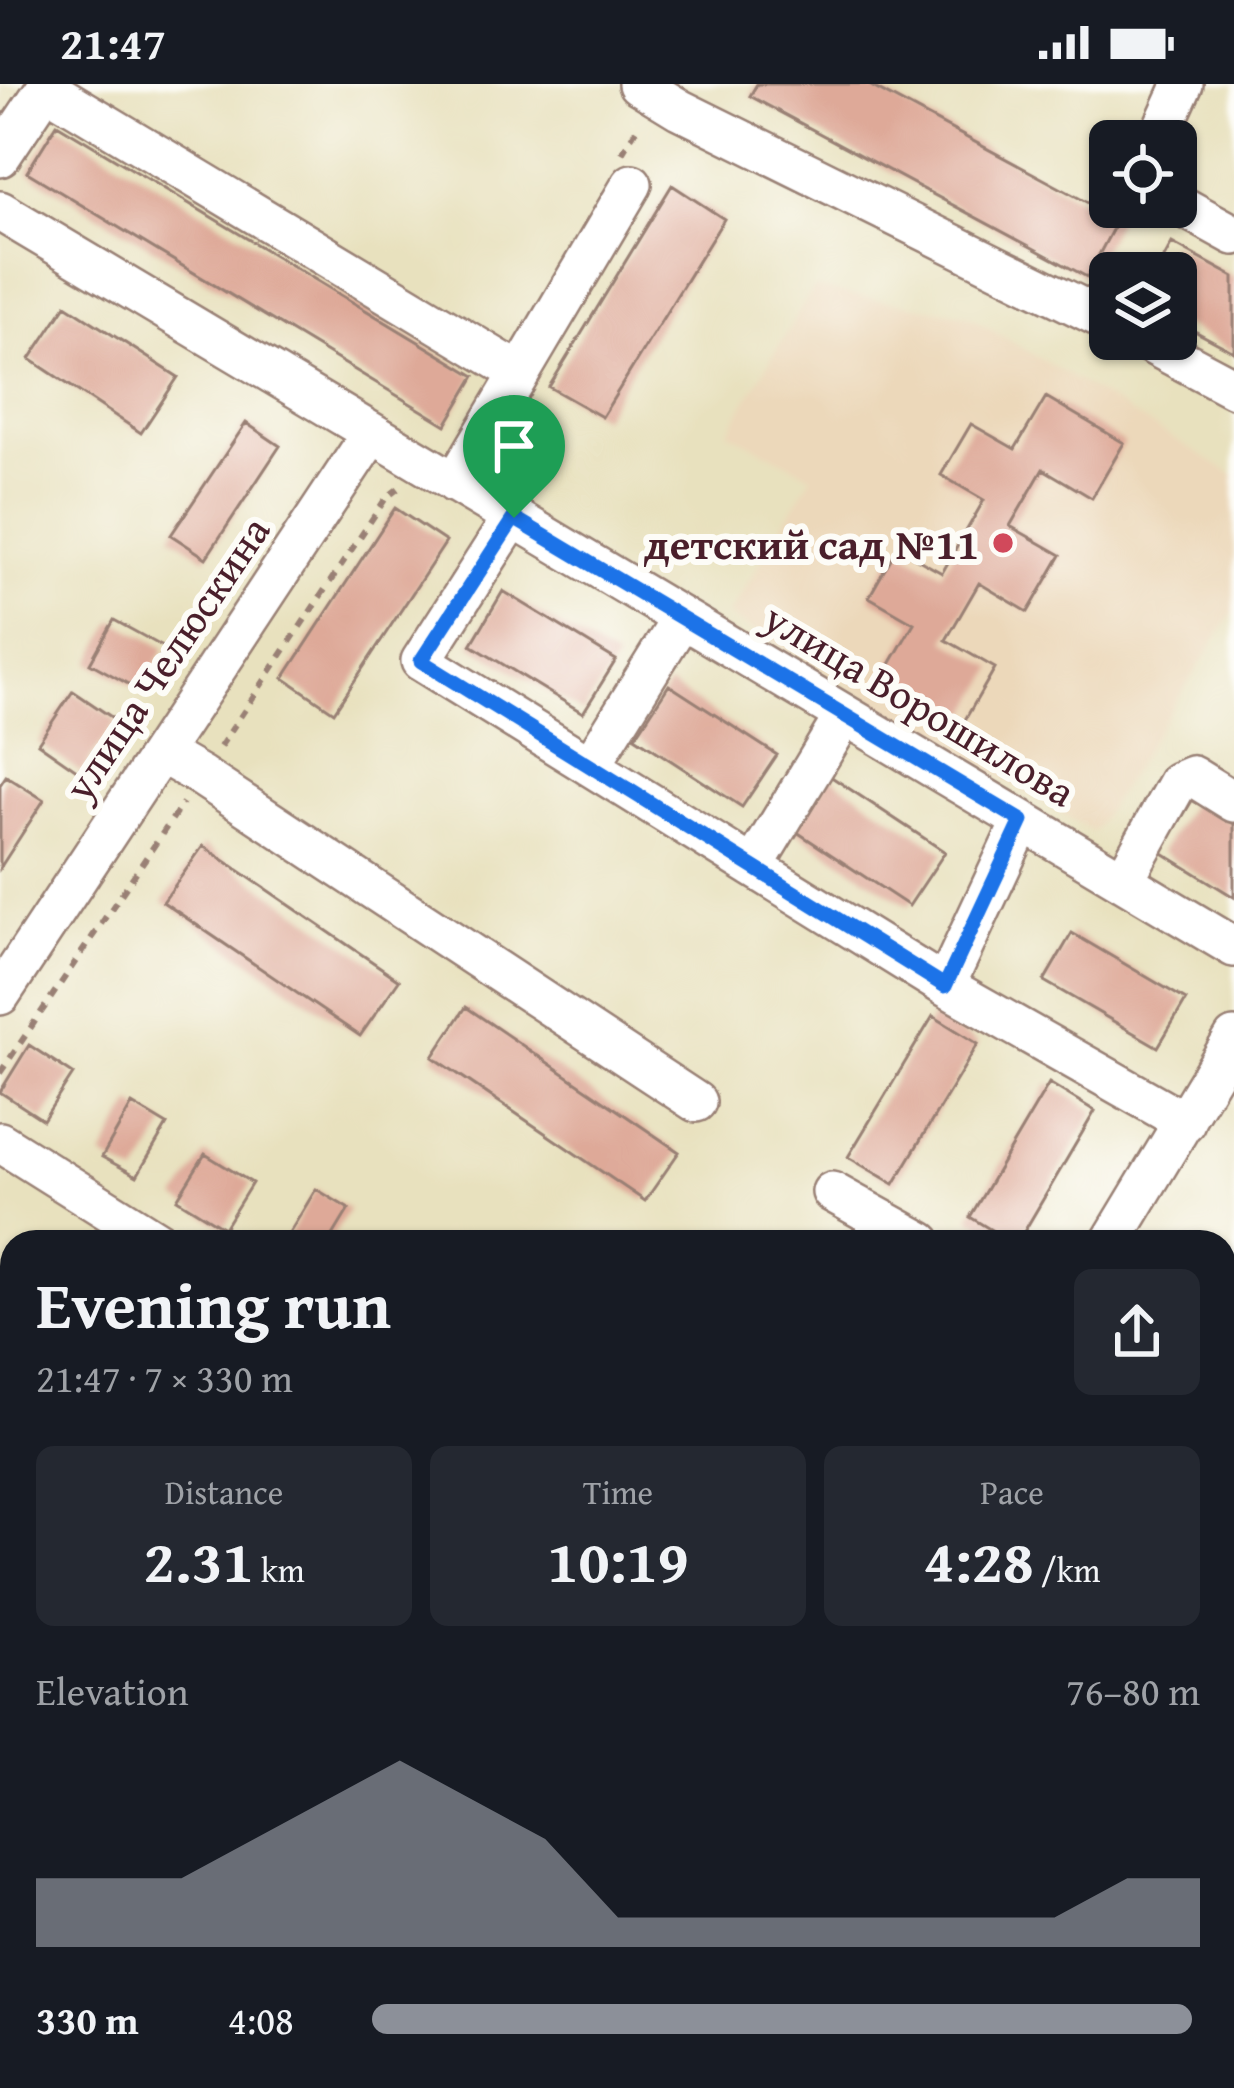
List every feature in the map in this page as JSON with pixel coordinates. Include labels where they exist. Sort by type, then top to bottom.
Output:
[{"type":"street","points":[[638,84],[685,96],[1089,311]]},
{"type":"street","points":[[1167,120],[1183,84]]},
{"type":"street","points":[[0,158],[46,88],[520,373]]},
{"type":"street","points":[[455,483],[632,184]]},
{"type":"street","name":"улица Ворошилова","points":[[0,211],[1234,947]]},
{"type":"street","points":[[1197,215],[1234,235]]},
{"type":"street","points":[[1181,360],[1234,388]]},
{"type":"street","name":"улица Челюскина","points":[[0,994],[372,433]]},
{"type":"street","points":[[514,518],[421,661],[945,986],[1185,1122]]},
{"type":"street","points":[[590,766],[682,618]]},
{"type":"street","points":[[753,867],[845,715]]},
{"type":"street","points":[[160,753],[696,1102]]},
{"type":"street","points":[[1123,881],[1178,782],[1192,776],[1234,802]]},
{"type":"street","points":[[945,986],[1022,821]]},
{"type":"street","points":[[1118,1230],[1234,1038]]},
{"type":"street","points":[[0,1142],[139,1230]]},
{"type":"street","points":[[832,1192],[900,1230]]},
{"type":"shaded area","name":"детский сад №11","points":[[813,288],[967,315],[1234,475],[1234,611],[1093,832],[728,616],[812,476],[728,432]]},
{"type":"building","points":[[757,84],[867,84],[1089,203],[1089,228],[1113,228],[1100,252],[1089,252],[1087,277],[750,96]]},
{"type":"building","points":[[57,124],[475,376],[446,425],[27,172]]},
{"type":"building","points":[[672,185],[724,219],[602,417],[549,387]]},
{"type":"building","points":[[1172,243],[1188,252],[1167,252]]},
{"type":"building","points":[[1197,257],[1234,277],[1234,352],[1197,332]]},
{"type":"building","points":[[66,305],[178,377],[141,433],[30,359]]},
{"type":"building","points":[[1046,397],[1124,443],[1092,498],[1043,469],[1010,526],[1061,555],[1028,612],[979,583],[946,640],[995,668],[962,725],[882,678],[914,623],[869,597],[897,548],[942,573],[984,500],[941,475],[971,424],[1015,449]]},
{"type":"building","points":[[246,423],[280,446],[206,558],[171,535]]},
{"type":"building","points":[[395,508],[446,542],[334,712],[284,678]]},
{"type":"building","points":[[503,591],[616,660],[583,713],[471,645]]},
{"type":"building","points":[[114,620],[165,648],[141,691],[90,663]]},
{"type":"building","points":[[669,685],[777,755],[742,807],[635,737]]},
{"type":"building","points":[[73,691],[117,721],[81,773],[38,743]]},
{"type":"building","points":[[6,776],[44,800],[0,868],[0,785]]},
{"type":"building","points":[[830,776],[945,852],[909,906],[794,830]]},
{"type":"building","points":[[1193,799],[1234,824],[1234,897],[1161,852]]},
{"type":"building","points":[[203,846],[399,980],[360,1036],[163,902]]},
{"type":"building","points":[[1072,933],[1186,1000],[1158,1047],[1044,981]]},
{"type":"building","points":[[466,1007],[679,1152],[645,1201],[433,1057]]},
{"type":"building","points":[[933,1016],[978,1044],[894,1184],[848,1157]]},
{"type":"building","points":[[29,1045],[73,1074],[43,1120],[0,1092]]},
{"type":"building","points":[[1049,1083],[1095,1111],[1025,1230],[991,1230],[970,1217]]},
{"type":"building","points":[[132,1104],[167,1125],[137,1176],[102,1157]]},
{"type":"building","points":[[205,1154],[252,1183],[224,1228],[177,1199]]},
{"type":"building","points":[[316,1189],[349,1209],[336,1230],[291,1230]]},
{"type":"place","name":"детский сад №11","points":[[1003,543]]},
{"type":"route","points":[[514,518],[1022,821],[945,986],[421,661],[514,518]]}]
